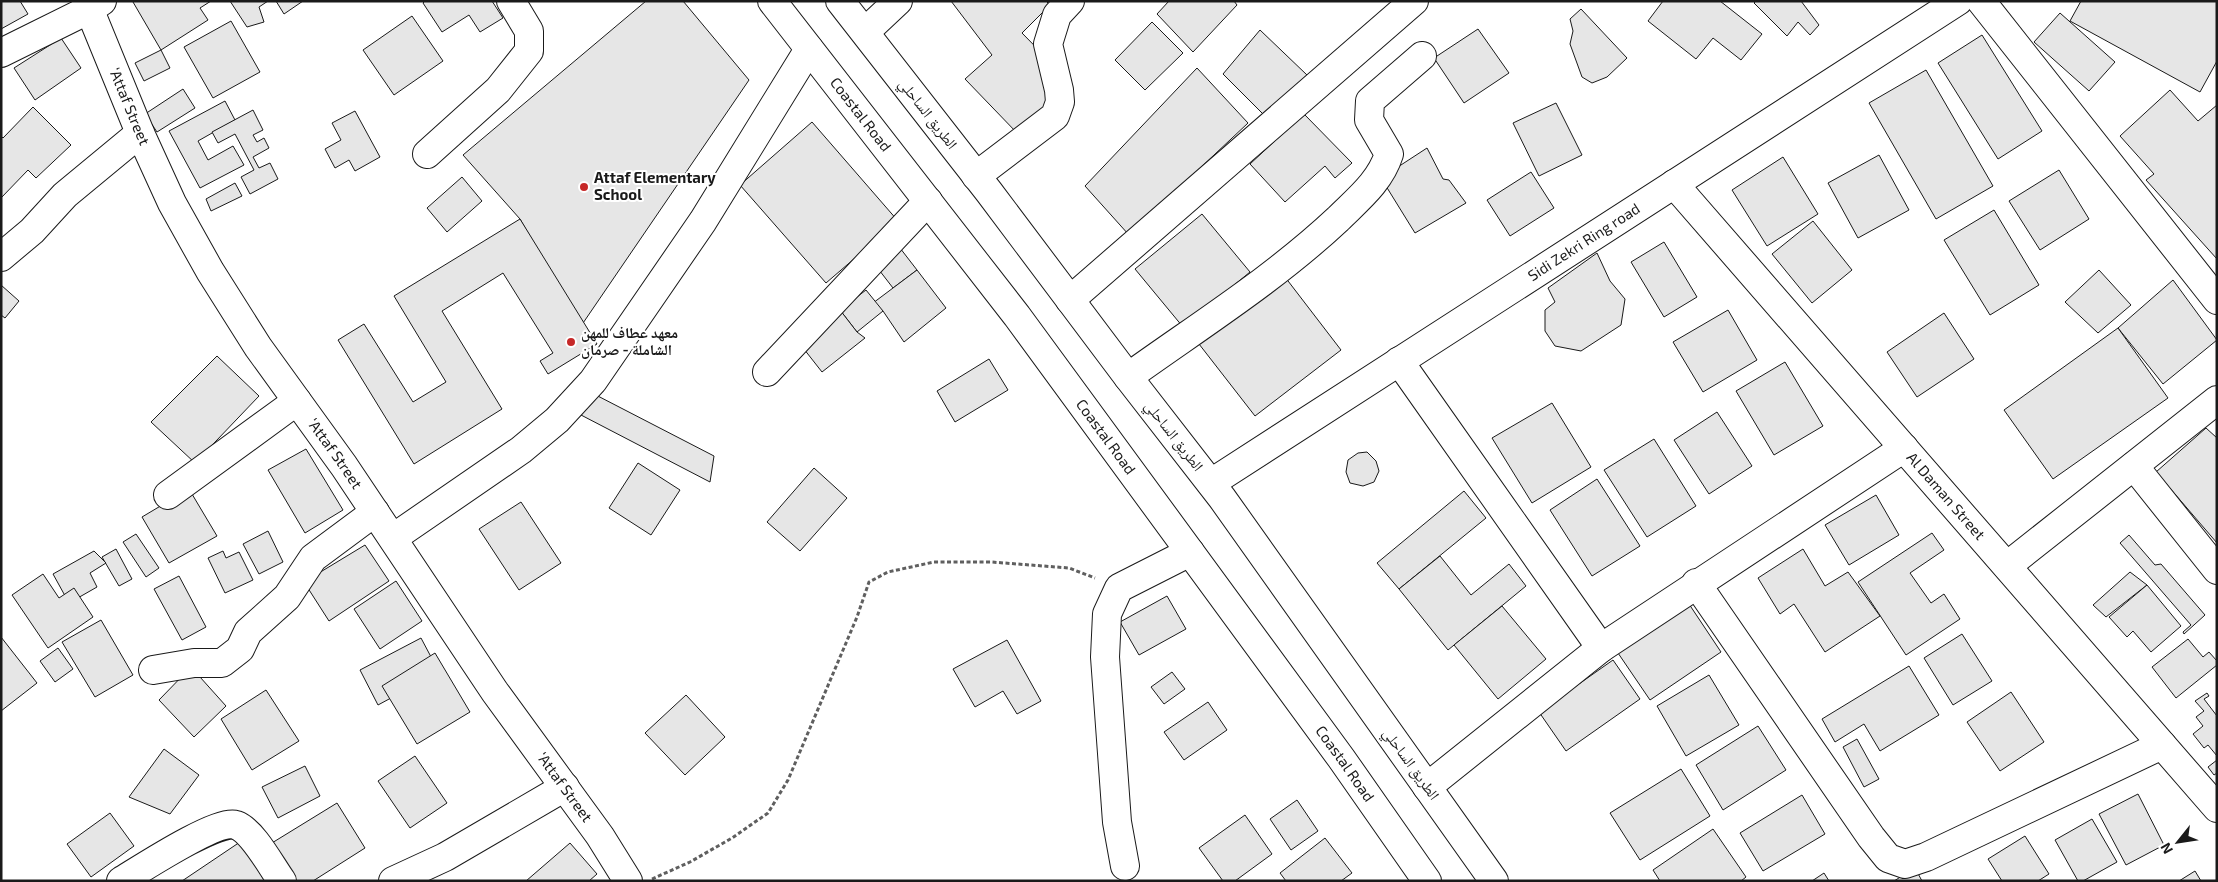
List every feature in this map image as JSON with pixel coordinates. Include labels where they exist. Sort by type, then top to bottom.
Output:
[{"type":"main road","points":[[427,154],[498,90],[529,51],[528,31],[511,1]]},
{"type":"main road","name":"Coastal Road","points":[[772,1],[1017,316],[1341,758],[1427,881]]},
{"type":"main road","name":"الطريق الساحلي","points":[[840,1],[1210,483],[1494,881]]},
{"type":"main road","points":[[864,32],[898,1]]},
{"type":"main road","points":[[976,176],[1055,116],[1060,102],[1059,90],[1048,44],[1057,15],[1070,1]]},
{"type":"main road","points":[[1070,300],[1414,1]]},
{"type":"main road","name":"Sidi Zekri Ring road","points":[[1210,483],[1958,1]]},
{"type":"main road","points":[[1981,1],[2217,300]]},
{"type":"main road","points":[[1,53],[92,4]]},
{"type":"main road","name":"‘Attaf Street","points":[[92,4],[140,133],[172,203],[210,272],[258,346],[375,512],[496,692],[600,836],[628,881]]},
{"type":"main road","points":[[392,538],[521,450],[557,420],[593,381],[703,221],[809,49]]},
{"type":"main road","points":[[1128,377],[1280,270],[1316,240],[1371,187],[1384,170],[1389,154],[1369,120],[1370,101],[1422,56]]},
{"type":"main road","points":[[1,257],[32,231],[64,195],[140,133]]},
{"type":"main road","name":"Al Daman Street","points":[[1674,184],[2217,808]]},
{"type":"main road","points":[[767,372],[928,202]]},
{"type":"main road","points":[[1399,361],[1601,648]]},
{"type":"main road","points":[[2007,566],[2217,400]]},
{"type":"main road","points":[[168,494],[297,401]]},
{"type":"main road","points":[[1427,787],[1601,648],[1696,583],[1904,448]]},
{"type":"main road","points":[[2134,466],[2217,570]]},
{"type":"main road","points":[[154,670],[194,662],[222,663],[240,649],[248,632],[286,597],[313,558],[375,512]]},
{"type":"main road","points":[[1124,866],[1117,822],[1105,657],[1107,614],[1119,588],[1190,552]]},
{"type":"main road","points":[[1696,583],[1871,837],[1888,858],[1896,861],[1905,864],[1926,857],[2162,745]]},
{"type":"main road","points":[[393,881],[445,857],[565,787]]},
{"type":"main road","points":[[121,881],[204,832],[221,825],[236,825],[249,834],[282,881]]},
{"type":"path","points":[[649,881],[690,862],[732,838],[768,813],[788,780],[857,617],[869,582],[888,572],[934,562],[991,562],[1069,568],[1119,588]]},
{"type":"building","points":[[1,1],[20,1],[28,14],[1,29]]},
{"type":"building","points":[[134,1],[211,1],[200,8],[208,20],[161,50]]},
{"type":"building","points":[[230,1],[268,1],[259,7],[264,22],[247,27]]},
{"type":"building","points":[[276,1],[303,1],[284,14]]},
{"type":"building","points":[[425,1],[492,1],[503,18],[480,32],[469,15],[442,32],[423,3]]},
{"type":"building","name":"Attaf Elementary School","points":[[646,1],[683,1],[749,80],[581,326],[520,219],[463,155]]},
{"type":"building","points":[[951,1],[1046,1],[1050,5],[1022,33],[1071,83],[1018,134],[965,79],[992,55]]},
{"type":"building","points":[[1169,1],[1234,1],[1237,5],[1193,52],[1157,14]]},
{"type":"building","points":[[1663,1],[1720,1],[1762,34],[1741,60],[1713,38],[1696,59],[1648,21]]},
{"type":"building","points":[[1756,1],[1801,1],[1819,25],[1810,35],[1798,22],[1787,36],[1754,3]]},
{"type":"building","points":[[2081,1],[2217,1],[2217,61],[2200,92],[2070,21]]},
{"type":"building","points":[[1581,9],[1627,58],[1607,77],[1592,83],[1582,77],[1570,44],[1573,31],[1570,19]]},
{"type":"building","points":[[2060,13],[2115,62],[2089,91],[2034,42]]},
{"type":"building","points":[[412,16],[443,61],[394,95],[363,50]]},
{"type":"building","points":[[231,21],[260,72],[213,98],[184,47]]},
{"type":"building","points":[[1152,22],[1183,53],[1145,90],[1115,60]]},
{"type":"building","points":[[1478,29],[1509,73],[1464,103],[1434,58]]},
{"type":"building","points":[[1260,30],[1307,75],[1265,116],[1223,74]]},
{"type":"building","points":[[1982,35],[2042,131],[1998,159],[1938,63]]},
{"type":"building","points":[[61,38],[81,68],[35,100],[14,68]]},
{"type":"building","points":[[161,50],[170,68],[144,81],[135,63]]},
{"type":"building","points":[[1197,68],[1248,123],[1129,235],[1085,186]]},
{"type":"building","points":[[1926,70],[1993,186],[1936,219],[1869,103]]},
{"type":"building","points":[[183,89],[195,108],[157,132],[145,114]]},
{"type":"building","points":[[2170,90],[2198,121],[2217,105],[2217,259],[2146,180],[2154,174],[2120,136]]},
{"type":"building","points":[[225,101],[235,120],[198,141],[208,160],[233,146],[244,165],[200,188],[169,131]]},
{"type":"building","points":[[1556,103],[1582,155],[1539,176],[1513,123]]},
{"type":"building","points":[[33,107],[71,145],[36,178],[28,170],[1,198],[1,136],[3,138]]},
{"type":"building","points":[[253,110],[263,130],[253,135],[257,142],[264,138],[269,148],[253,157],[259,168],[270,163],[278,179],[250,194],[241,177],[254,170],[235,134],[218,143],[212,132]]},
{"type":"building","points":[[355,111],[380,157],[355,171],[349,160],[335,168],[325,149],[341,140],[332,123]]},
{"type":"building","points":[[1304,114],[1352,163],[1335,178],[1325,166],[1285,202],[1250,164]]},
{"type":"building","points":[[812,122],[898,221],[826,283],[740,185]]},
{"type":"building","points":[[1427,148],[1443,179],[1449,180],[1466,203],[1415,233],[1381,178]]},
{"type":"building","points":[[1879,155],[1909,210],[1858,238],[1828,183]]},
{"type":"building","points":[[1783,157],[1818,214],[1767,246],[1732,190]]},
{"type":"building","points":[[2059,170],[2089,219],[2040,250],[2009,201]]},
{"type":"building","points":[[1531,172],[1554,208],[1510,236],[1487,200]]},
{"type":"building","points":[[462,177],[482,201],[447,232],[427,208]]},
{"type":"building","points":[[235,183],[242,196],[211,211],[206,199]]},
{"type":"building","points":[[1994,210],[2039,285],[1990,315],[1944,240]]},
{"type":"building","points":[[1202,214],[1250,272],[1183,327],[1135,269]]},
{"type":"building","name":"معهد عطاف للمهن الشاملة - صرمان","points":[[520,219],[597,344],[548,374],[540,361],[553,353],[503,273],[442,311],[502,409],[414,464],[338,340],[364,324],[413,402],[446,382],[394,296]]},
{"type":"building","points":[[1813,221],[1852,270],[1812,303],[1772,254]]},
{"type":"building","points":[[1664,242],[1697,297],[1664,317],[1631,262]]},
{"type":"building","points":[[900,248],[917,270],[893,288],[876,266]]},
{"type":"building","points":[[1597,253],[1610,281],[1625,299],[1621,325],[1581,351],[1555,346],[1545,331],[1545,310],[1555,302],[1548,288]]},
{"type":"building","points":[[917,270],[946,308],[904,342],[883,311],[873,303]]},
{"type":"building","points":[[2099,270],[2131,305],[2098,333],[2065,302]]},
{"type":"building","points":[[1285,277],[1341,350],[1255,416],[1199,344]]},
{"type":"building","points":[[2173,280],[2217,340],[2163,384],[2118,328]]},
{"type":"building","points":[[1,285],[19,301],[5,318],[1,315]]},
{"type":"building","points":[[866,290],[883,311],[857,332],[840,310]]},
{"type":"building","points":[[840,310],[857,332],[865,338],[822,372],[800,344]]},
{"type":"building","points":[[1728,310],[1757,360],[1703,392],[1673,342]]},
{"type":"building","points":[[1944,313],[1974,359],[1917,397],[1887,352]]},
{"type":"building","points":[[2118,328],[2168,398],[2053,479],[2004,410]]},
{"type":"building","points":[[217,356],[259,396],[195,463],[151,422]]},
{"type":"building","points":[[989,359],[1008,390],[955,422],[937,391]]},
{"type":"building","points":[[1785,362],[1823,426],[1774,455],[1736,391]]},
{"type":"building","points":[[592,393],[714,456],[710,482],[581,415]]},
{"type":"building","points":[[1552,403],[1591,467],[1532,503],[1492,438]]},
{"type":"building","points":[[1717,412],[1752,466],[1709,494],[1674,440]]},
{"type":"building","points":[[2206,428],[2217,438],[2217,543],[2156,472]]},
{"type":"building","points":[[1654,439],[1696,506],[1647,537],[1604,470]]},
{"type":"building","points":[[306,449],[343,510],[305,533],[268,470]]},
{"type":"building","points":[[1367,452],[1376,461],[1379,471],[1374,482],[1363,486],[1350,483],[1346,472],[1348,460],[1358,453]]},
{"type":"building","points":[[638,463],[680,490],[651,535],[609,508]]},
{"type":"building","points":[[814,468],[847,498],[800,551],[767,522]]},
{"type":"building","points":[[1597,479],[1640,546],[1592,576],[1550,510]]},
{"type":"building","points":[[189,489],[217,536],[169,563],[142,517]]},
{"type":"building","points":[[1464,491],[1486,518],[1399,589],[1377,563]]},
{"type":"building","points":[[1876,495],[1899,535],[1849,565],[1825,525]]},
{"type":"building","points":[[521,502],[561,563],[519,590],[479,529]]},
{"type":"building","points":[[268,531],[283,562],[259,574],[243,544]]},
{"type":"building","points":[[1932,533],[1944,550],[1910,573],[1931,603],[1944,594],[1960,619],[1906,655],[1858,582]]},
{"type":"building","points":[[136,534],[159,568],[146,577],[123,542]]},
{"type":"building","points":[[2129,535],[2155,565],[2161,564],[2205,615],[2184,634],[2183,632],[2191,625],[2120,543]]},
{"type":"building","points":[[365,545],[389,581],[329,621],[304,582]]},
{"type":"building","points":[[116,549],[132,579],[119,586],[102,557]]},
{"type":"building","points":[[1803,549],[1825,586],[1848,572],[1880,616],[1825,652],[1794,604],[1780,614],[1758,578]]},
{"type":"building","points":[[94,551],[106,563],[90,573],[97,587],[69,603],[53,574]]},
{"type":"building","points":[[223,551],[226,558],[239,552],[253,580],[225,593],[208,558]]},
{"type":"building","points":[[1440,556],[1471,595],[1509,564],[1526,586],[1448,650],[1399,589]]},
{"type":"building","points":[[2130,572],[2147,585],[2106,617],[2093,605]]},
{"type":"building","points":[[43,574],[59,598],[74,588],[93,617],[48,648],[12,595]]},
{"type":"building","points":[[179,576],[206,627],[182,640],[154,589]]},
{"type":"building","points":[[396,581],[422,621],[380,649],[354,609]]},
{"type":"building","points":[[2147,585],[2181,626],[2151,652],[2133,631],[2127,637],[2109,617]]},
{"type":"building","points":[[1167,596],[1186,629],[1139,655],[1120,622]]},
{"type":"building","points":[[1689,604],[1721,652],[1650,700],[1618,653]]},
{"type":"building","points":[[1502,606],[1546,659],[1498,699],[1454,645]]},
{"type":"building","points":[[101,620],[133,675],[95,697],[62,642]]},
{"type":"building","points":[[1962,634],[1992,681],[1953,705],[1924,658]]},
{"type":"building","points":[[1,637],[37,683],[1,711]]},
{"type":"building","points":[[421,638],[439,672],[378,705],[360,670]]},
{"type":"building","points":[[2188,639],[2203,657],[2209,652],[2217,661],[2217,665],[2176,698],[2152,667]]},
{"type":"building","points":[[1007,640],[1041,701],[1017,714],[1003,691],[975,707],[953,669]]},
{"type":"building","points":[[58,648],[73,669],[55,682],[40,661]]},
{"type":"building","points":[[435,653],[470,712],[417,744],[382,686]]},
{"type":"building","points":[[1613,660],[1640,699],[1566,751],[1539,712]]},
{"type":"building","points":[[1909,666],[1939,715],[1880,751],[1864,724],[1835,742],[1822,719]]},
{"type":"building","points":[[191,667],[226,706],[194,737],[159,700]]},
{"type":"building","points":[[1172,672],[1185,689],[1164,704],[1151,687]]},
{"type":"building","points":[[1709,675],[1739,725],[1686,756],[1657,706]]},
{"type":"building","points":[[266,690],[299,741],[252,770],[221,719]]},
{"type":"building","points":[[2011,692],[2044,742],[2000,771],[1967,722]]},
{"type":"building","points":[[2207,693],[2209,696],[2204,699],[2217,716],[2217,756],[2208,745],[2204,748],[2193,734],[2203,726],[2196,717],[2204,711],[2195,701]]},
{"type":"building","points":[[686,695],[725,737],[685,775],[645,733]]},
{"type":"building","points":[[1208,702],[1227,730],[1184,760],[1164,732]]},
{"type":"building","points":[[1758,726],[1786,770],[1723,810],[1696,765]]},
{"type":"building","points":[[1857,739],[1879,779],[1864,787],[1843,747]]},
{"type":"building","points":[[164,749],[199,775],[170,814],[129,797]]},
{"type":"building","points":[[415,756],[447,803],[410,828],[378,781]]},
{"type":"building","points":[[2217,760],[2217,773],[2214,775],[2208,767]]},
{"type":"building","points":[[305,766],[320,796],[278,818],[262,787]]},
{"type":"building","points":[[1681,769],[1710,816],[1640,860],[1610,813]]},
{"type":"building","points":[[2138,794],[2164,845],[2126,865],[2099,814]]},
{"type":"building","points":[[1802,795],[1825,834],[1763,871],[1740,833]]},
{"type":"building","points":[[1297,800],[1318,831],[1291,850],[1270,819]]},
{"type":"building","points":[[337,803],[365,848],[313,881],[289,881],[267,846]]},
{"type":"building","points":[[110,813],[134,846],[91,877],[67,844]]},
{"type":"building","points":[[1245,815],[1272,854],[1235,881],[1223,881],[1199,848]]},
{"type":"building","points":[[2092,819],[2117,862],[2083,881],[2078,881],[2055,840]]},
{"type":"building","points":[[1713,829],[1746,877],[1741,881],[1660,881],[1653,870]]},
{"type":"building","points":[[2025,836],[2049,874],[2038,881],[2002,881],[1988,859]]},
{"type":"building","points":[[1325,838],[1352,873],[1341,881],[1286,881],[1280,873]]},
{"type":"building","points":[[240,842],[265,881],[182,881]]},
{"type":"building","points":[[570,843],[597,874],[589,881],[526,881]]},
{"type":"building","points":[[1915,868],[1922,881],[1894,881]]},
{"type":"building","points":[[2195,871],[2201,881],[2179,881]]},
{"type":"building","points":[[1824,873],[1829,881],[1812,881]]},
{"type":"place","name":"Attaf Elementary School","points":[[584,187]]},
{"type":"place","name":"معهد عطاف للمهن الشاملة - صرمان","points":[[571,342]]}]
